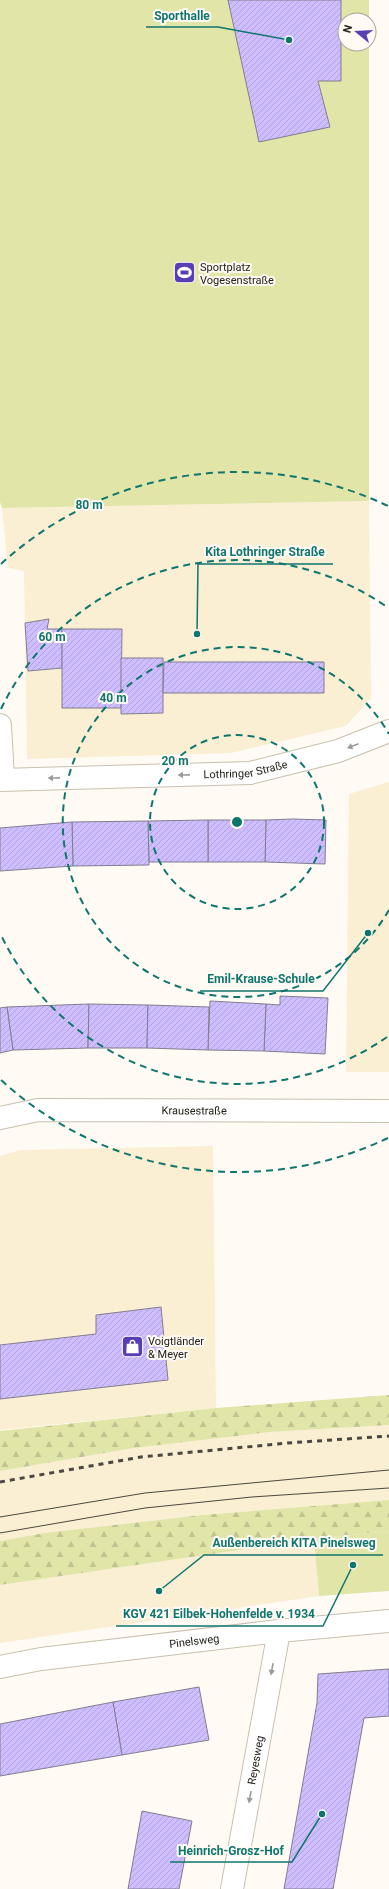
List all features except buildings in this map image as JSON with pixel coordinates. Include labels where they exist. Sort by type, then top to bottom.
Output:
[{"type":"street","points":[[0,726],[1,780]]},
{"type":"street","name":"Lothringer Straße","points":[[1,780],[250,773],[338,751],[389,731]]},
{"type":"street","name":"Krausestraße","points":[[0,1118],[38,1110],[389,1111]]},
{"type":"street","name":"Pinelsweg","points":[[0,1667],[41,1659],[279,1631],[389,1621]]},
{"type":"street","name":"Reyesweg","points":[[232,1889],[279,1631]]},
{"type":"shaded area","points":[[369,501],[371,698],[346,726],[231,753],[27,759],[24,571],[8,568],[2,508]]},
{"type":"shaded area","points":[[389,782],[389,1072],[346,1072],[349,794]]},
{"type":"shaded area","points":[[213,1146],[216,1408],[0,1430],[0,1156],[20,1150]]},
{"type":"shaded area","points":[[389,1425],[389,1500],[202,1515],[44,1533],[0,1541],[0,1471],[134,1448],[270,1432]]},
{"type":"shaded area","points":[[314,1539],[319,1596],[0,1643],[0,1585]]},
{"type":"green space","name":"Sportplatz Vogesenstraße","points":[[0,0],[369,0],[369,12],[337,12],[337,52],[369,52],[369,501],[2,508],[0,502]]},
{"type":"green space","points":[[389,1395],[389,1425],[270,1432],[134,1448],[0,1471],[0,1431],[216,1408]]},
{"type":"green space","points":[[389,1500],[389,1531],[314,1539],[0,1585],[0,1541],[44,1533],[202,1515]]},
{"type":"green space","points":[[389,1531],[389,1591],[319,1596],[314,1539]]},
{"type":"tram line","points":[[0,1517],[145,1493],[389,1470]]},
{"type":"tram line","points":[[0,1533],[145,1508],[252,1497],[389,1488]]},
{"type":"railway","points":[[0,1482],[141,1457],[288,1443],[389,1436]]},
{"type":"place","name":"Sporthalle","points":[[289,40]]},
{"type":"place","name":"Sportplatz Vogesenstraße","points":[[184,273]]},
{"type":"place","name":"Kita Lothringer Straße","points":[[197,634]]},
{"type":"place","name":"Emil-Krause-Schule","points":[[368,933]]},
{"type":"place","name":"Voigtländer & Meyer","points":[[132,1347]]},
{"type":"place","name":"KGV 421 Eilbek-Hohenfelde v. 1934","points":[[353,1565]]},
{"type":"place","name":"Außenbereich KITA Pinelsweg","points":[[159,1591]]},
{"type":"place","name":"Heinrich-Grosz-Hof","points":[[322,1814]]}]
